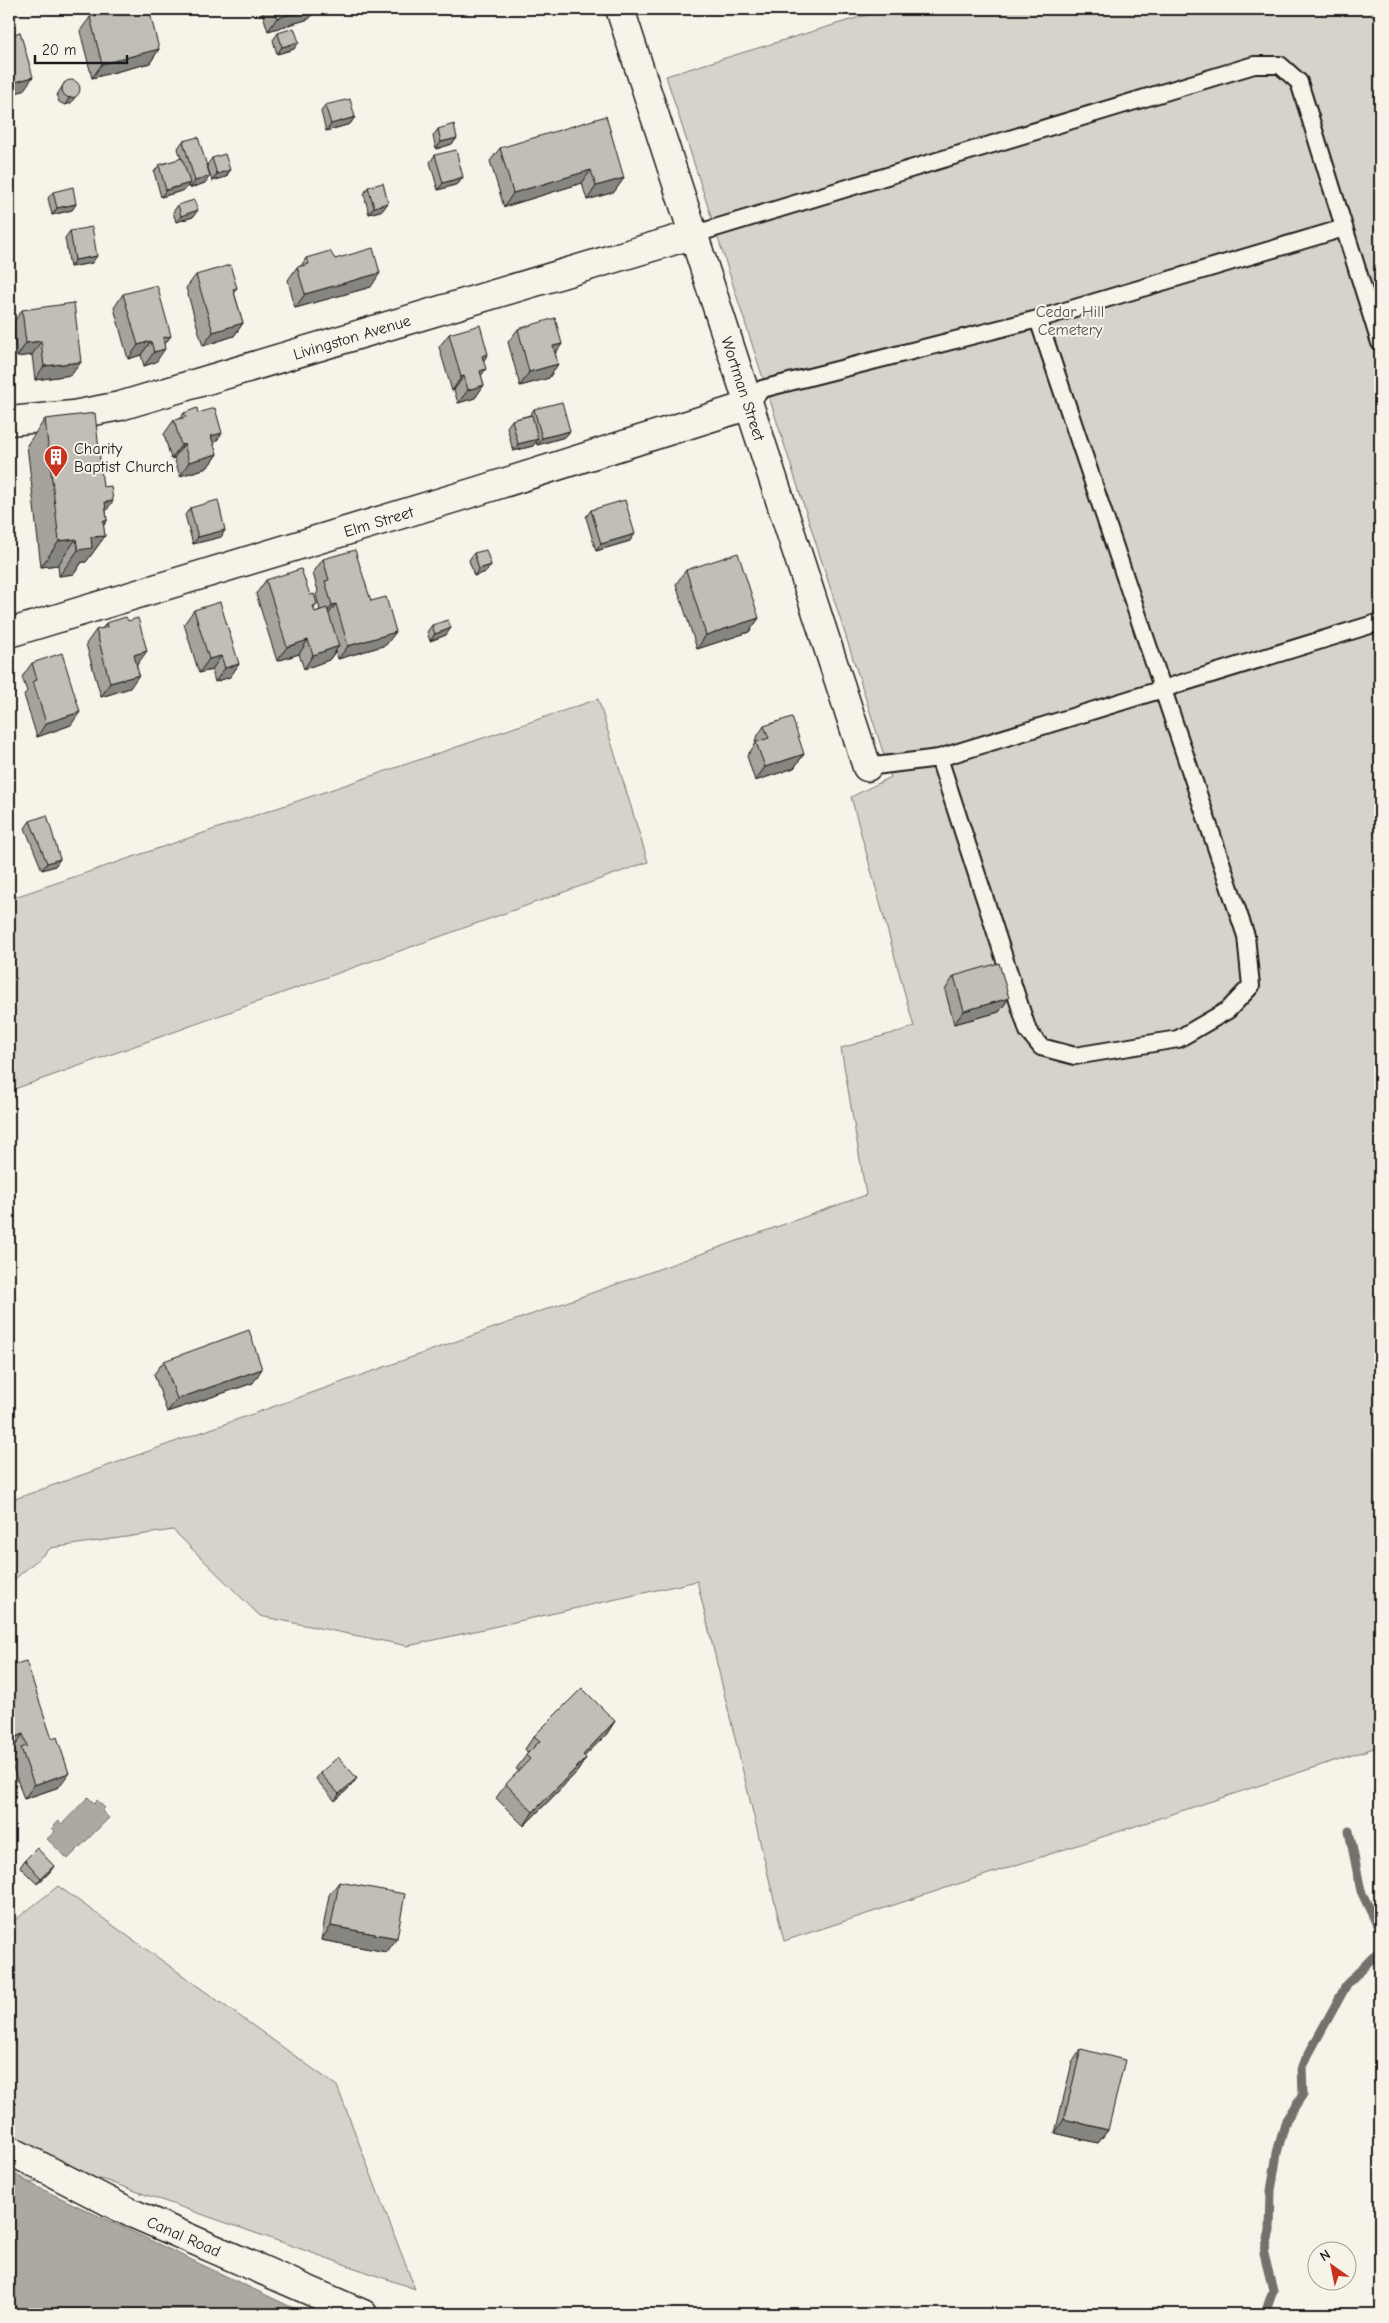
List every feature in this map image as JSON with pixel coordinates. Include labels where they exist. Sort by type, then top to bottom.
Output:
[{"type":"street","name":"Wortman Street","points":[[620,9],[747,406],[867,766]]},
{"type":"street","name":"Livingston Avenue","points":[[9,421],[73,415],[120,406],[692,235]]},
{"type":"street","name":"Elm Street","points":[[9,633],[488,488],[747,406]]},
{"type":"street","name":"Canal Road","points":[[9,2150],[127,2211],[363,2314]]},
{"type":"lane","points":[[692,235],[1254,65],[1280,65],[1299,82],[1380,343]]},
{"type":"lane","points":[[747,406],[762,390],[1038,319],[1344,228]]},
{"type":"lane","points":[[939,758],[1028,1031],[1041,1047],[1076,1056],[1178,1039],[1228,1010],[1251,986],[1246,936],[1038,319]]},
{"type":"lane","points":[[867,766],[939,758],[1380,622]]},
{"type":"green space","name":"Cedar Hill Cemetery","points":[[886,9],[1380,9],[1380,1746],[784,1941],[697,1581],[408,1646],[260,1616],[173,1530],[51,1548],[9,1584],[9,1501],[866,1195],[841,1048],[914,1027],[851,797],[891,777],[666,76]]},
{"type":"green space","points":[[598,699],[648,862],[9,1091],[9,899]]},
{"type":"green space","points":[[58,1886],[337,2086],[415,2289],[101,2179],[29,2183],[9,2171],[9,1925]]},
{"type":"shaded area","points":[[88,1797],[94,1803],[97,1800],[105,1808],[102,1811],[109,1818],[68,1859],[47,1839],[55,1831],[52,1828],[59,1821],[62,1824]]},
{"type":"shaded area","points":[[9,2171],[29,2183],[306,2314],[9,2314]]},
{"type":"building","points":[[123,9],[149,9],[159,49],[102,64],[90,17]]},
{"type":"building","points":[[275,9],[308,9],[277,18]]},
{"type":"building","points":[[294,28],[299,42],[282,47],[278,33]]},
{"type":"building","points":[[20,32],[33,77],[9,84],[9,36]]},
{"type":"building","points":[[71,80],[77,83],[80,89],[77,95],[71,98],[65,95],[62,89],[65,83]]},
{"type":"building","points":[[350,99],[355,117],[331,124],[325,105]]},
{"type":"building","points":[[606,116],[624,178],[596,186],[591,170],[513,193],[500,148]]},
{"type":"building","points":[[454,124],[457,138],[441,142],[438,129]]},
{"type":"building","points":[[198,137],[210,176],[195,181],[183,141]]},
{"type":"building","points":[[456,150],[463,177],[443,183],[435,155]]},
{"type":"building","points":[[225,154],[230,170],[217,174],[212,158]]},
{"type":"building","points":[[182,158],[190,183],[166,190],[159,165]]},
{"type":"building","points":[[383,183],[388,203],[374,207],[368,187]]},
{"type":"building","points":[[73,187],[76,204],[57,208],[53,192]]},
{"type":"building","points":[[194,200],[198,210],[181,216],[178,205]]},
{"type":"building","points":[[92,227],[97,256],[75,260],[70,231]]},
{"type":"building","points":[[373,248],[380,273],[305,294],[297,267],[309,264],[306,258],[330,251],[335,259]]},
{"type":"building","points":[[230,265],[237,288],[233,289],[243,323],[213,332],[196,275]]},
{"type":"building","points":[[157,285],[171,336],[163,338],[165,349],[154,352],[151,341],[138,345],[123,294]]},
{"type":"building","points":[[74,303],[81,362],[44,366],[41,341],[26,343],[22,310]]},
{"type":"building","points":[[555,318],[562,344],[553,346],[558,364],[529,372],[518,329]]},
{"type":"building","points":[[480,325],[488,354],[482,356],[486,369],[480,371],[484,385],[468,390],[464,376],[461,377],[449,334]]},
{"type":"building","points":[[562,402],[570,431],[542,438],[534,409]]},
{"type":"building","points":[[197,408],[198,413],[215,408],[222,433],[211,436],[217,454],[189,462],[184,444],[181,445],[174,420],[186,417],[184,413]]},
{"type":"building","points":[[95,413],[103,487],[111,486],[113,501],[105,502],[107,521],[103,521],[105,536],[91,537],[92,548],[78,550],[76,539],[59,541],[45,419]]},
{"type":"building","points":[[532,415],[538,439],[518,444],[512,420]]},
{"type":"building","points":[[218,500],[225,530],[198,537],[190,508]]},
{"type":"building","points":[[625,500],[635,534],[601,544],[591,510]]},
{"type":"building","points":[[9,511],[11,511],[14,530],[9,530]]},
{"type":"building","points":[[355,550],[371,601],[386,597],[396,632],[348,646],[336,604],[332,605],[325,581],[329,580],[323,559]]},
{"type":"building","points":[[486,550],[491,565],[479,569],[474,553]]},
{"type":"building","points":[[738,553],[759,618],[706,635],[686,570]]},
{"type":"building","points":[[301,569],[310,595],[314,594],[317,604],[313,606],[315,612],[327,608],[339,646],[313,655],[308,640],[287,647],[266,580]]},
{"type":"building","points":[[220,602],[239,664],[225,668],[221,656],[209,659],[194,610]]},
{"type":"building","points":[[126,617],[128,621],[138,618],[147,651],[134,655],[139,675],[110,683],[96,630],[107,627],[106,623]]},
{"type":"building","points":[[448,620],[451,628],[435,634],[432,625]]},
{"type":"building","points":[[62,653],[80,712],[46,723],[33,681],[37,680],[32,663]]},
{"type":"building","points":[[792,717],[804,754],[765,767],[756,742],[769,738],[764,726]]},
{"type":"building","points":[[47,815],[60,859],[47,863],[30,821]]},
{"type":"building","points":[[999,963],[1009,998],[964,1011],[954,976]]},
{"type":"building","points":[[249,1330],[262,1369],[177,1399],[164,1361]]},
{"type":"building","points":[[26,1661],[52,1739],[57,1737],[69,1773],[34,1785],[21,1748],[27,1746],[23,1734],[9,1740],[9,1666]]},
{"type":"building","points":[[582,1688],[615,1721],[583,1755],[586,1758],[533,1812],[506,1784],[530,1759],[526,1755],[540,1741],[534,1736]]},
{"type":"building","points":[[338,1757],[357,1778],[339,1794],[320,1773]]},
{"type":"building","points":[[37,1848],[54,1866],[41,1878],[25,1860]]},
{"type":"building","points":[[339,1882],[405,1894],[397,1938],[331,1926]]},
{"type":"building","points":[[1081,2049],[1125,2060],[1108,2130],[1064,2119]]},
{"type":"waterway","points":[[1349,1831],[1361,1891],[1380,1931]]},
{"type":"waterway","points":[[1265,2314],[1273,2290],[1264,2254],[1270,2231],[1271,2191],[1277,2153],[1286,2120],[1303,2094],[1302,2066],[1347,1984],[1378,1952],[1380,1939]]},
{"type":"place","name":"Charity Baptist Church","points":[[56,478]]}]
